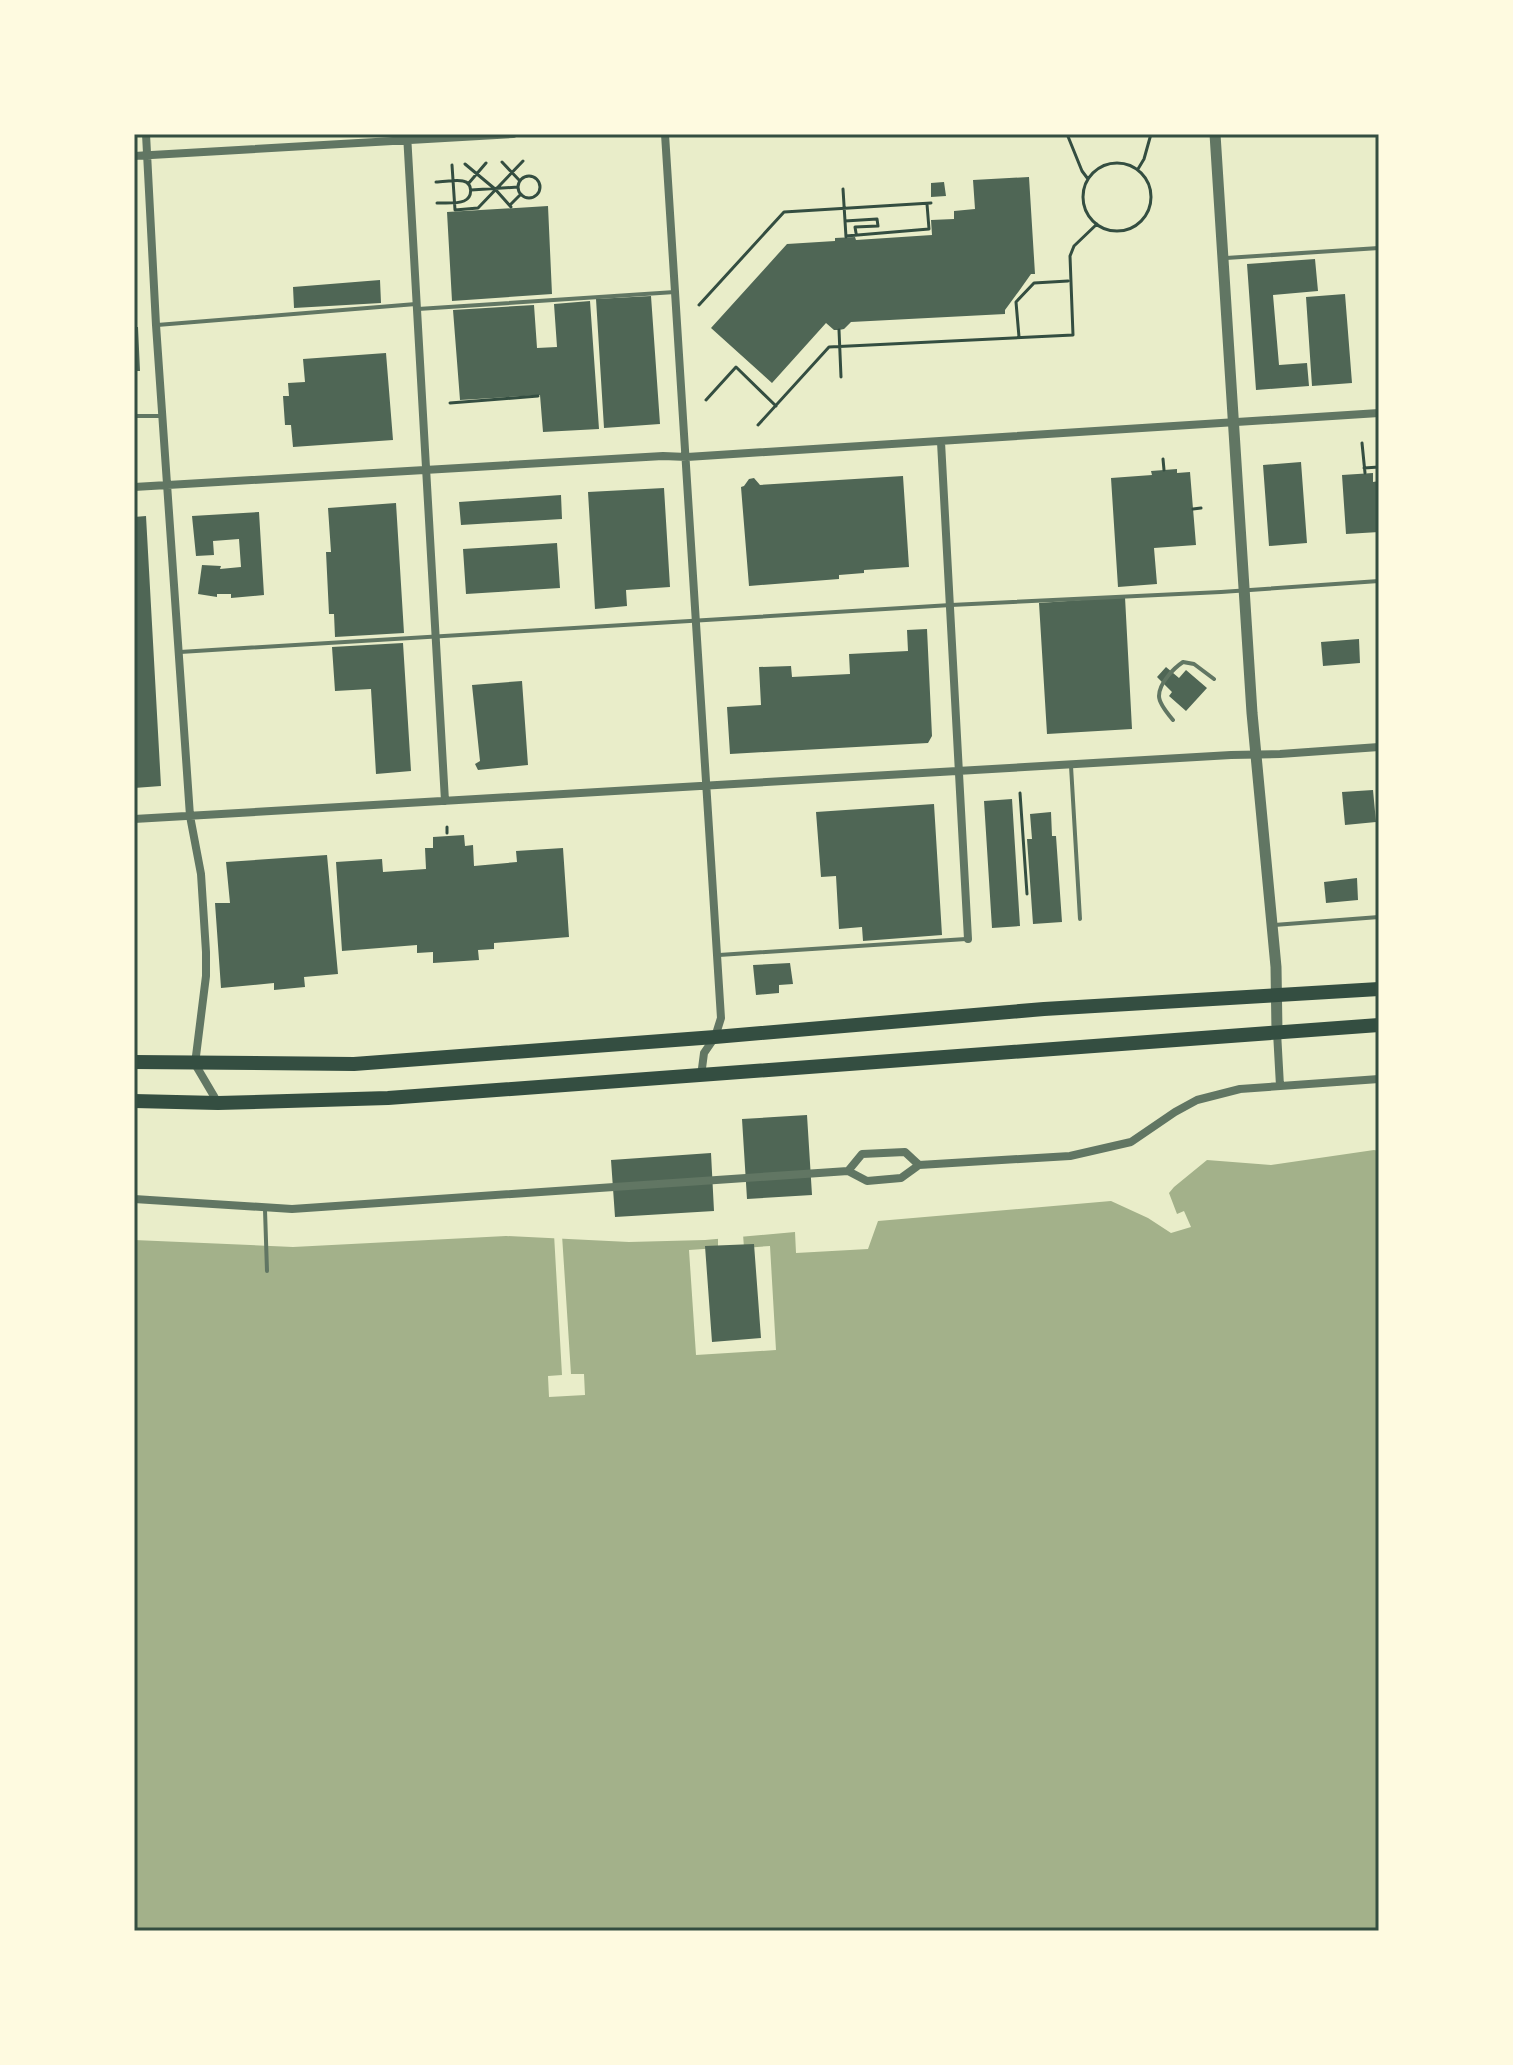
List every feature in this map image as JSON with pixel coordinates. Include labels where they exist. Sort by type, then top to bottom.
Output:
[{"type":"highway","points":[[134,1062],[354,1064],[1044,1009],[1379,989]]},
{"type":"highway","points":[[134,1101],[218,1103],[388,1098],[1379,1025]]},
{"type":"street","points":[[146,134],[190,816],[201,874],[206,952],[195,1064],[218,1103]]},
{"type":"street","points":[[134,156],[407,137],[513,134]]},
{"type":"street","points":[[665,134],[721,1018],[715,1037],[704,1053],[701,1076]]},
{"type":"street","points":[[1215,134],[1256,755],[1276,967],[1280,1086]]},
{"type":"street","points":[[407,137],[445,801]]},
{"type":"street","points":[[134,487],[941,442],[1379,413]]},
{"type":"street","points":[[941,442],[968,939]]},
{"type":"street","points":[[134,819],[1379,747]]},
{"type":"street","points":[[134,1199],[292,1209],[848,1171],[867,1181],[901,1178],[919,1165],[1070,1156],[1131,1142],[1197,1100],[1240,1089],[1379,1079]]},
{"type":"street","points":[[848,1171],[862,1154],[905,1152],[919,1165]]},
{"type":"lane","points":[[1223,258],[1379,248]]},
{"type":"lane","points":[[156,325],[676,292]]},
{"type":"lane","points":[[134,416],[163,416]]},
{"type":"lane","points":[[178,652],[1379,581]]},
{"type":"lane","points":[[1173,720],[1158,696],[1174,668],[1183,662],[1194,664],[1214,679]]},
{"type":"lane","points":[[1071,766],[1080,919]]},
{"type":"lane","points":[[1273,925],[1379,917]]},
{"type":"lane","points":[[716,955],[968,939]]},
{"type":"lane","points":[[265,1207],[267,1271]]},
{"type":"path","points":[[1067,134],[1088,179]]},
{"type":"path","points":[[1138,169],[1151,134]]},
{"type":"path","points":[[452,165],[455,210],[478,208],[523,161]]},
{"type":"path","points":[[502,162],[520,181]]},
{"type":"path","points":[[468,184],[486,163]]},
{"type":"path","points":[[465,164],[510,206],[521,194]]},
{"type":"path","points":[[1127,164],[1138,169],[1151,188],[1149,212],[1132,228],[1121,231],[1097,224],[1086,210],[1083,200],[1088,179],[1105,165],[1127,164]]},
{"type":"path","points":[[530,176],[537,179],[540,185],[534,197],[521,194],[518,187],[523,177],[530,176]]},
{"type":"path","points":[[436,182],[461,180],[471,190]]},
{"type":"path","points":[[471,190],[518,187]]},
{"type":"path","points":[[699,305],[784,212],[844,209],[929,203],[929,229],[846,236],[844,209],[843,189]]},
{"type":"path","points":[[437,203],[466,200],[471,190]]},
{"type":"path","points":[[845,221],[877,219],[878,226],[855,227],[856,235]]},
{"type":"path","points":[[758,425],[829,347],[1073,335],[1070,256],[1074,246],[1097,224]]},
{"type":"path","points":[[1019,337],[1016,302],[1034,283],[1070,281]]},
{"type":"path","points":[[1019,291],[1024,294]]},
{"type":"path","points":[[839,330],[841,377]]},
{"type":"path","points":[[706,400],[736,367],[776,406]]},
{"type":"path","points":[[450,403],[538,396]]},
{"type":"path","points":[[1362,443],[1364,470],[1379,467]]},
{"type":"path","points":[[1163,459],[1164,470]]},
{"type":"path","points":[[1193,509],[1201,508]]},
{"type":"path","points":[[1020,793],[1027,894]]},
{"type":"path","points":[[447,827],[447,833]]},
{"type":"shaded area","points":[[1379,1151],[1379,1931],[134,1931],[134,1240],[293,1247],[506,1236],[629,1242],[705,1240],[795,1232],[796,1253],[868,1249],[878,1221],[1111,1201],[1148,1218],[1171,1233],[1191,1227],[1184,1211],[1177,1214],[1169,1193],[1207,1160],[1271,1165]]},
{"type":"pier","points":[[554,1234],[562,1235],[571,1374],[584,1374],[585,1395],[549,1397],[548,1376],[562,1375]]},
{"type":"pier","points":[[743,1234],[744,1248],[770,1246],[776,1350],[696,1355],[689,1250],[718,1248],[718,1235]]},
{"type":"building","points":[[1029,177],[1035,274],[1031,274],[1005,314],[851,322],[839,330],[826,323],[772,383],[711,328],[787,244],[835,241],[835,238],[855,237],[856,240],[932,235],[931,220],[954,219],[954,211],[975,209],[973,180]]},
{"type":"building","points":[[944,182],[946,196],[931,197],[931,183]]},
{"type":"building","points":[[548,206],[552,294],[452,301],[447,212]]},
{"type":"building","points":[[1315,259],[1318,291],[1273,295],[1279,365],[1307,363],[1309,386],[1256,390],[1247,264]]},
{"type":"building","points":[[380,280],[381,303],[294,308],[293,287]]},
{"type":"building","points":[[1345,294],[1352,383],[1312,386],[1306,297]]},
{"type":"building","points":[[651,296],[660,424],[604,428],[596,299]]},
{"type":"building","points":[[590,301],[599,429],[543,432],[540,395],[460,400],[453,310],[534,305],[537,348],[557,347],[554,304]]},
{"type":"building","points":[[134,327],[138,327],[140,371],[134,371]]},
{"type":"building","points":[[386,353],[393,440],[293,447],[291,425],[285,425],[283,396],[289,396],[288,383],[305,382],[303,359]]},
{"type":"building","points":[[1301,462],[1307,543],[1269,546],[1263,465]]},
{"type":"building","points":[[1177,469],[1177,473],[1190,472],[1196,545],[1154,548],[1157,584],[1118,587],[1111,478],[1152,475],[1151,471]]},
{"type":"building","points":[[1373,473],[1373,482],[1379,481],[1379,532],[1346,534],[1342,475]]},
{"type":"building","points":[[903,476],[909,567],[864,570],[864,573],[839,575],[839,579],[749,586],[741,487],[749,479],[754,478],[760,485]]},
{"type":"building","points":[[664,488],[670,587],[626,590],[627,606],[595,609],[588,492]]},
{"type":"building","points":[[561,495],[562,519],[461,525],[459,502]]},
{"type":"building","points":[[396,503],[404,633],[335,637],[334,614],[329,614],[326,552],[331,552],[328,508]]},
{"type":"building","points":[[259,512],[264,595],[231,598],[231,594],[217,594],[217,597],[198,594],[202,565],[221,566],[220,569],[241,567],[239,539],[213,541],[214,555],[196,556],[192,516]]},
{"type":"building","points":[[146,516],[161,786],[134,788],[134,517]]},
{"type":"building","points":[[557,543],[560,588],[466,594],[463,549]]},
{"type":"building","points":[[1125,597],[1132,729],[1047,734],[1039,603]]},
{"type":"building","points":[[927,629],[932,736],[928,743],[730,754],[727,707],[761,705],[759,667],[791,666],[792,677],[850,674],[849,654],[908,651],[907,630]]},
{"type":"building","points":[[1359,639],[1360,663],[1323,666],[1321,642]]},
{"type":"building","points":[[403,643],[411,771],[376,774],[371,689],[335,691],[332,647]]},
{"type":"building","points":[[1166,667],[1179,678],[1186,670],[1207,688],[1186,711],[1169,696],[1172,692],[1157,677]]},
{"type":"building","points":[[522,681],[528,765],[478,770],[475,764],[480,761],[472,685]]},
{"type":"building","points":[[1373,790],[1376,822],[1345,825],[1342,792]]},
{"type":"building","points":[[1012,799],[1020,926],[992,928],[984,801]]},
{"type":"building","points":[[934,804],[942,935],[863,941],[862,927],[839,929],[836,876],[821,877],[816,812]]},
{"type":"building","points":[[1051,812],[1052,836],[1056,836],[1062,922],[1033,924],[1027,839],[1032,839],[1030,814]]},
{"type":"building","points":[[464,835],[465,846],[473,845],[474,866],[517,862],[516,851],[563,848],[569,937],[494,943],[494,949],[478,950],[479,960],[433,963],[433,952],[417,953],[417,945],[342,951],[336,862],[382,859],[383,872],[426,869],[425,848],[433,848],[433,837]]},
{"type":"building","points":[[327,855],[338,974],[304,977],[305,987],[274,990],[274,983],[221,988],[215,903],[230,903],[226,862]]},
{"type":"building","points":[[1357,878],[1358,900],[1326,903],[1324,882]]},
{"type":"building","points":[[790,963],[793,984],[779,985],[779,993],[756,995],[753,965]]},
{"type":"building","points":[[807,1115],[812,1195],[747,1199],[742,1119]]},
{"type":"building","points":[[711,1153],[714,1211],[615,1217],[611,1160]]},
{"type":"building","points":[[754,1244],[761,1338],[712,1342],[705,1246]]}]
